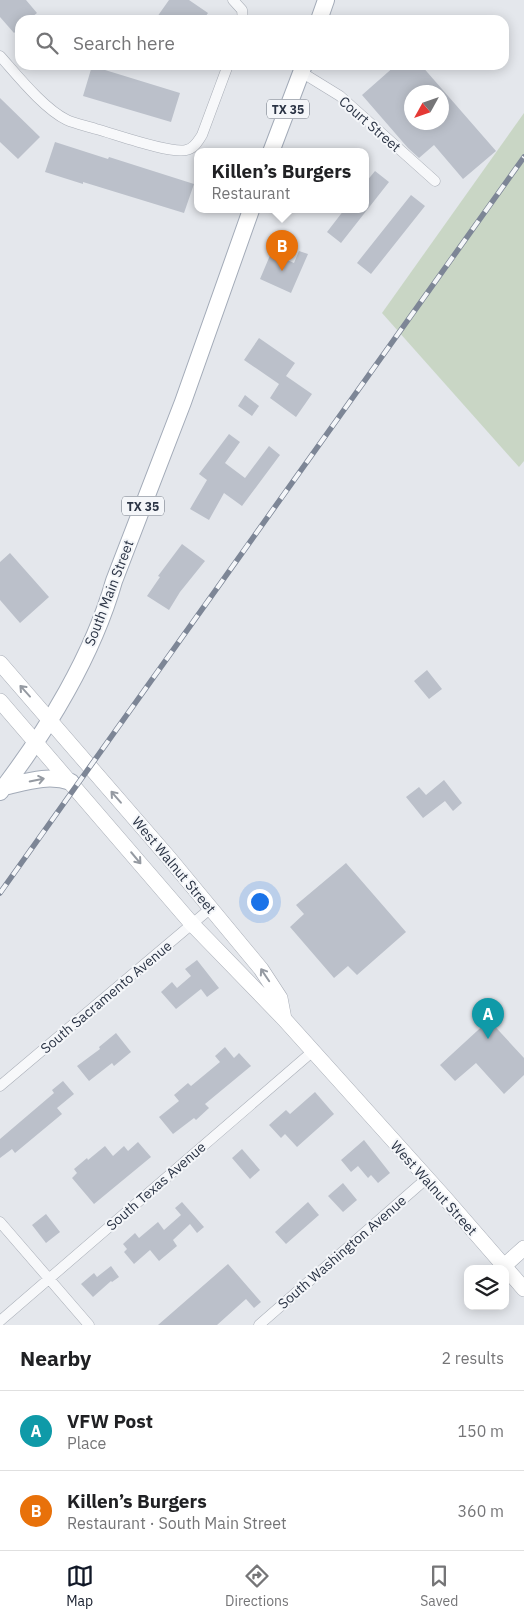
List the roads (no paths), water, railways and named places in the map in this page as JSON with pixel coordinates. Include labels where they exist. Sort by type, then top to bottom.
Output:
[{"type":"main road","points":[[321,15],[326,0]]},
{"type":"main road","name":"TX 35","points":[[273,148],[302,70]]},
{"type":"main road","name":"South Main Street","points":[[2,790],[30,753],[76,674],[107,607],[114,581],[183,402],[250,213]]},
{"type":"main road","points":[[2,790],[44,779],[61,779],[71,782]]},
{"type":"street","points":[[233,0],[242,10],[243,15]]},
{"type":"street","points":[[0,56],[23,82],[67,120],[178,151],[188,150],[196,145],[202,135],[226,70]]},
{"type":"street","name":"Court Street","points":[[303,70],[340,96],[435,182]]},
{"type":"street","name":"West Walnut Street","points":[[0,663],[211,908],[261,969],[280,998],[284,1019]]},
{"type":"street","name":"West Walnut Street","points":[[0,701],[192,924],[284,1019],[503,1265]]},
{"type":"street","name":"South Sacramento Avenue","points":[[0,1086],[211,908]]},
{"type":"street","name":"South Texas Avenue","points":[[0,1321],[312,1052]]},
{"type":"street","name":"South Washington Avenue","points":[[259,1325],[426,1179]]},
{"type":"street","points":[[0,1222],[89,1325]]},
{"type":"street","points":[[505,1265],[524,1248]]},
{"type":"street","name":"West Walnut Street","points":[[509,1272],[524,1289]]},
{"type":"railway","points":[[0,893],[524,157]]},
{"type":"place","name":"Killen’s Burgers","points":[[282,271]]},
{"type":"place","name":"VFW Post","points":[[488,1039]]}]
